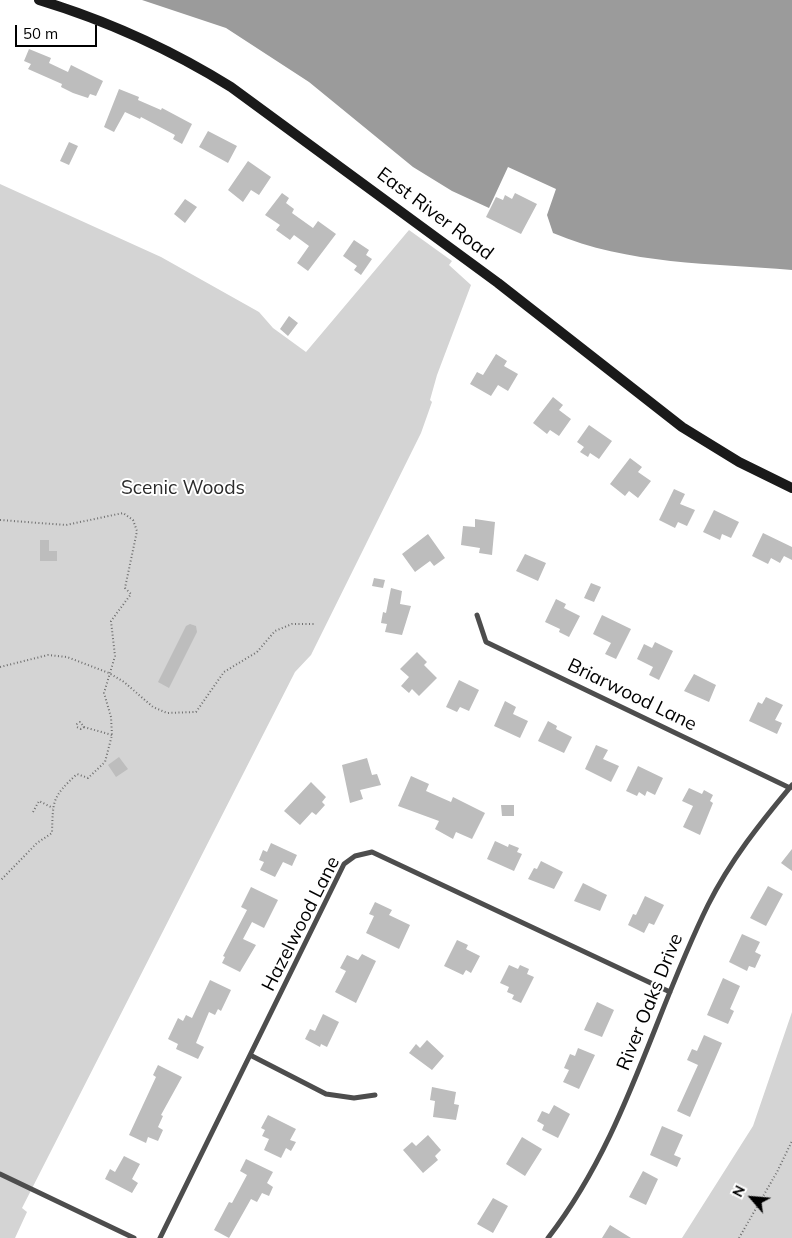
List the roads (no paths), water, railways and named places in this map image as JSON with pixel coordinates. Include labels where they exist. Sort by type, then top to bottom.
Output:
[{"type":"main road","name":"East River Road","points":[[39,0],[142,37],[188,60],[231,87],[498,283],[682,427],[739,462],[792,488]]},
{"type":"street","name":"Briarwood Lane","points":[[477,615],[486,642],[791,786]]},
{"type":"street","name":"River Oaks Drive","points":[[548,1238],[565,1217],[599,1161],[625,1103],[690,942],[717,888],[751,834],[791,786]]},
{"type":"street","name":"Hazelwood Lane","points":[[160,1238],[252,1056],[344,864],[355,856],[372,852],[670,992]]},
{"type":"street","points":[[252,1056],[326,1094],[354,1098],[375,1094]]},
{"type":"street","points":[[0,1174],[134,1238]]},
{"type":"park label","name":"Scenic Woods","points":[[183,488]]}]
